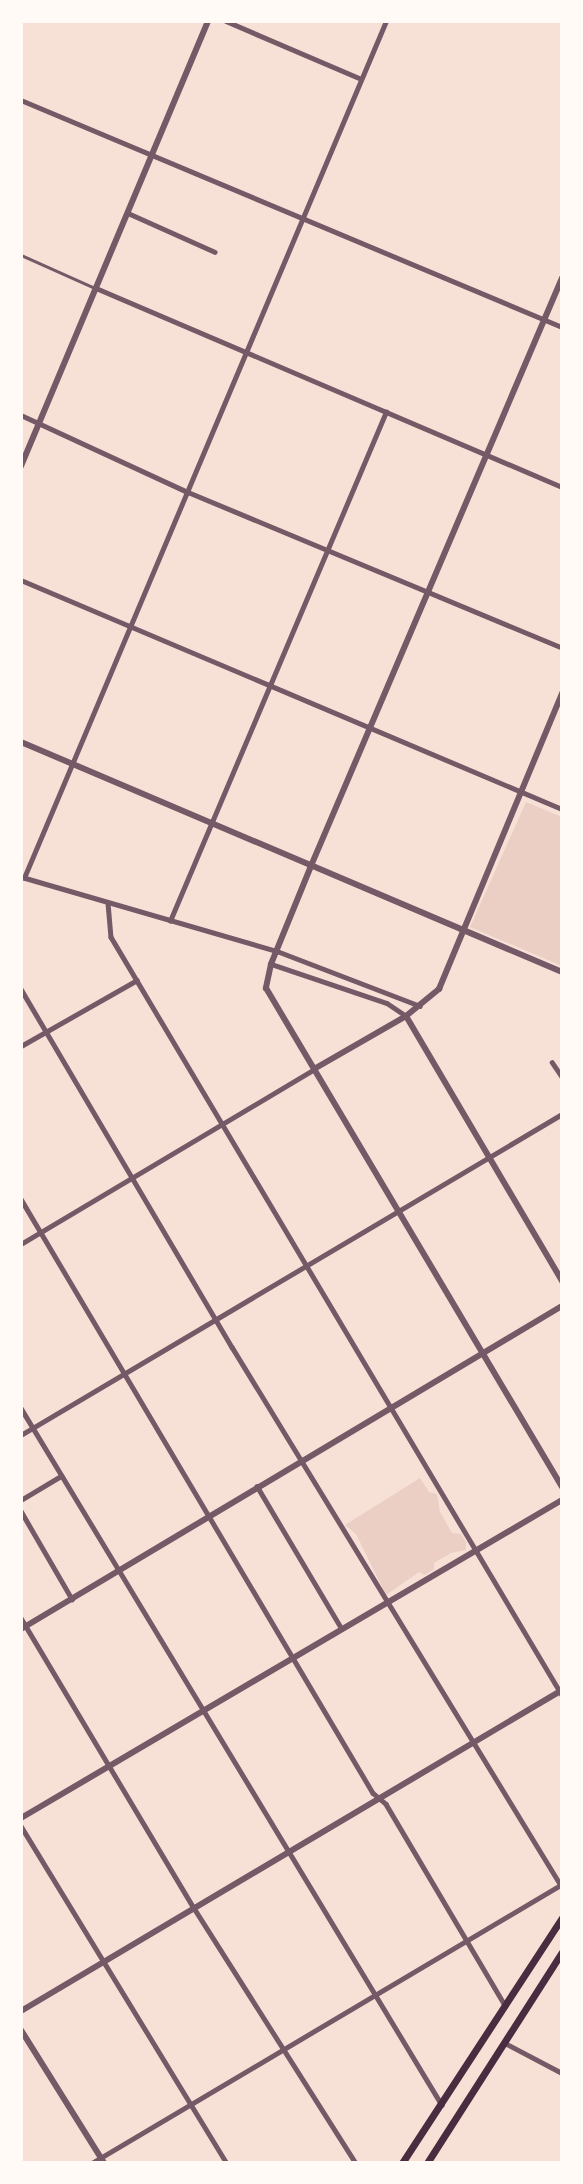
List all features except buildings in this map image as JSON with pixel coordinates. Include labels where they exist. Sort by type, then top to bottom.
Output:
[{"type":"main road","points":[[402,2163],[443,2106],[562,1918]]},
{"type":"main road","points":[[426,2163],[562,1952]]},
{"type":"street","points":[[21,466],[208,21]]},
{"type":"street","points":[[226,21],[359,78]]},
{"type":"street","points":[[386,21],[359,78],[303,218],[73,764],[22,877],[277,951],[420,1006]]},
{"type":"street","points":[[21,100],[155,152],[303,218],[562,327]]},
{"type":"street","points":[[128,214],[215,252]]},
{"type":"street","points":[[562,278],[271,964],[268,995],[562,1486]]},
{"type":"street","points":[[96,288],[245,354],[562,486]]},
{"type":"street","points":[[170,921],[386,412]]},
{"type":"street","points":[[21,415],[188,492],[562,648]]},
{"type":"street","points":[[21,580],[562,809]]},
{"type":"street","points":[[21,1244],[406,1016],[439,989],[461,930],[562,693]]},
{"type":"street","points":[[21,741],[562,972]]},
{"type":"street","points":[[21,2011],[561,1692],[390,1409],[137,980],[108,929],[108,903]]},
{"type":"street","points":[[271,964],[375,999],[406,1016],[562,1281]]},
{"type":"street","points":[[21,1046],[137,980]]},
{"type":"street","points":[[21,989],[216,1320],[560,1885],[102,2160],[92,2163]]},
{"type":"street","points":[[375,999],[378,990]]},
{"type":"street","points":[[552,1062],[562,1077]]},
{"type":"street","points":[[21,1436],[562,1114]]},
{"type":"street","points":[[21,1199],[293,1658],[506,2006]]},
{"type":"street","points":[[23,1628],[562,1306]]},
{"type":"street","points":[[21,1408],[201,1713],[377,1993],[443,2106]]},
{"type":"street","points":[[21,1500],[61,1476]]},
{"type":"street","points":[[257,1486],[342,1629]]},
{"type":"street","points":[[21,1818],[562,1500]]},
{"type":"street","points":[[21,1511],[72,1599]]},
{"type":"street","points":[[21,1618],[23,1628],[194,1908],[356,2163]]},
{"type":"street","points":[[21,1826],[227,2163]]},
{"type":"street","points":[[21,2029],[102,2160]]},
{"type":"street","points":[[505,2043],[562,2073]]},
{"type":"lane","points":[[21,255],[96,288]]},
{"type":"shaded area","points":[[526,802],[562,817],[562,966],[470,927]]},
{"type":"shaded area","points":[[420,1478],[429,1492],[437,1494],[440,1512],[452,1533],[461,1534],[466,1542],[466,1550],[451,1553],[434,1563],[434,1569],[425,1575],[419,1572],[386,1595],[356,1534],[345,1525]]}]
